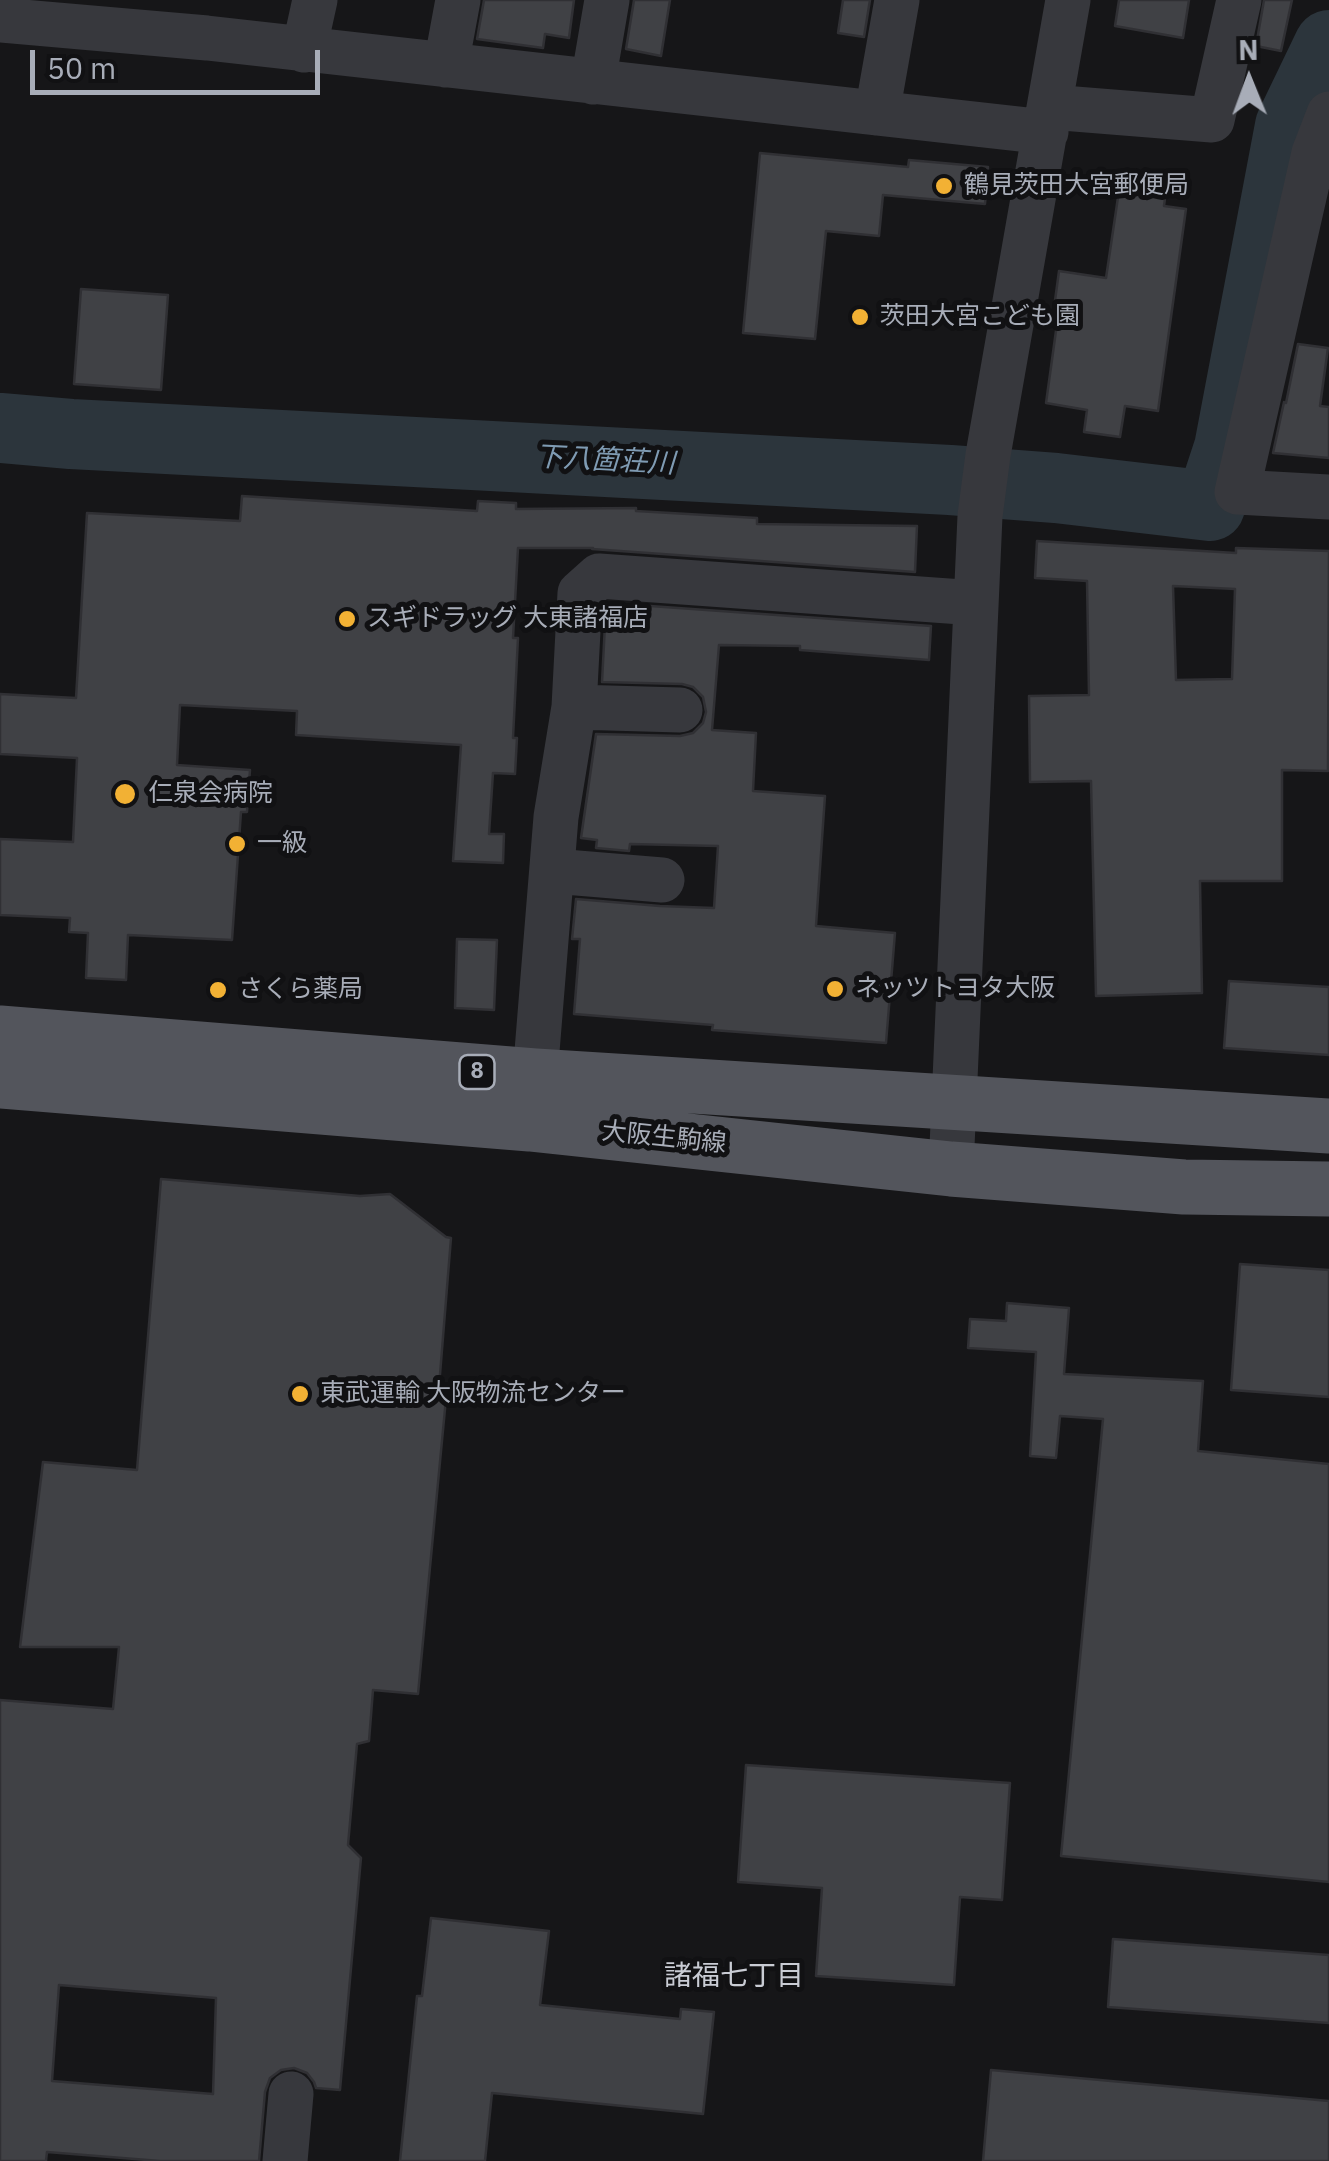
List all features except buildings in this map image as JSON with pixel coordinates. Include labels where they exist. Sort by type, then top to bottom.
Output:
[{"type":"main road","name":"大阪生駒線","points":[[0,1034],[535,1076],[1329,1126]]},
{"type":"main road","name":"大阪生駒線","points":[[0,1082],[530,1124],[951,1169],[1184,1187],[1329,1189]]},
{"type":"street","points":[[304,50],[316,0]]},
{"type":"street","points":[[446,65],[458,0]]},
{"type":"street","points":[[593,82],[607,0]]},
{"type":"street","points":[[877,114],[896,0]]},
{"type":"street","points":[[951,1169],[980,516],[1068,0]]},
{"type":"street","points":[[0,20],[49,12],[186,18],[304,50],[877,114],[1212,120],[1239,0]]},
{"type":"street","points":[[1324,140],[1238,492],[1329,497]]},
{"type":"street","points":[[535,1076],[556,816],[574,707],[580,593],[599,576],[976,603]]},
{"type":"street","points":[[574,707],[680,710]]},
{"type":"street","points":[[552,870],[662,880]]},
{"type":"street","points":[[285,2161],[291,2094]]},
{"type":"waterway","name":"下八箇荘川","points":[[0,428],[950,480],[1210,506],[1229,448],[1290,126],[1329,45]]},
{"type":"place","name":"鶴見茨田大宮郵便局","points":[[944,186]]},
{"type":"place","name":"茨田大宮こども園","points":[[860,317]]},
{"type":"place","name":"スギドラッグ 大東諸福店","points":[[347,619]]},
{"type":"place","name":"仁泉会病院","points":[[125,794]]},
{"type":"place","name":"一級","points":[[237,844]]},
{"type":"place","name":"ネッツトヨタ大阪","points":[[835,989]]},
{"type":"place","name":"さくら薬局","points":[[218,990]]},
{"type":"place","name":"東武運輸 大阪物流センター","points":[[300,1394]]},
{"type":"district","name":"諸福七丁目","points":[[734,1977]]}]
